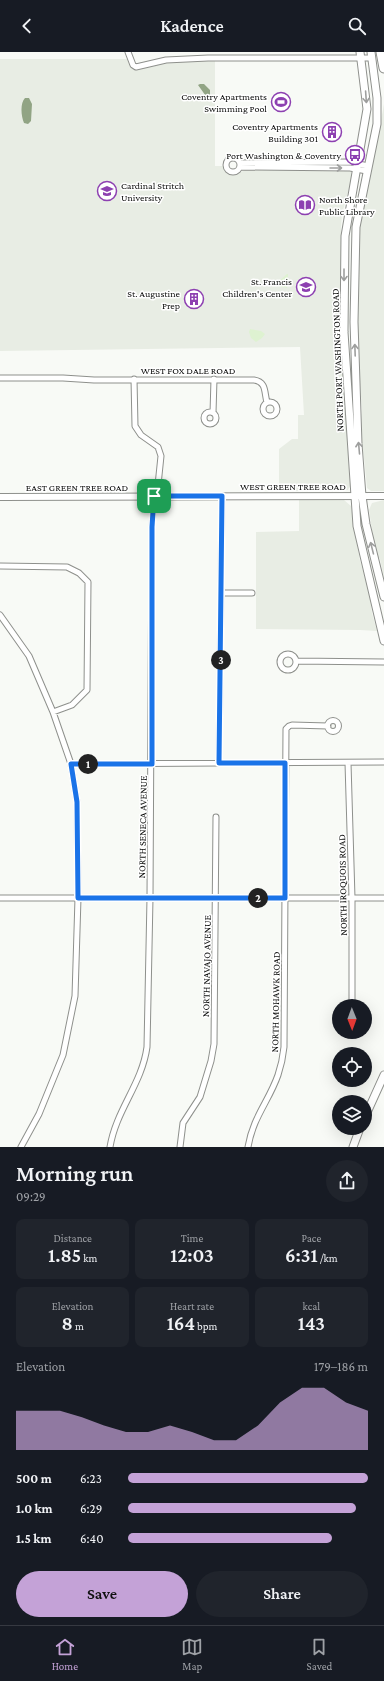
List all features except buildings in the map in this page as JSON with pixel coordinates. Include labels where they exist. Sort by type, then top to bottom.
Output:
[{"type":"highway","points":[[381,52],[384,68]]},
{"type":"main road","name":"NORTH PORT WASHINGTON ROAD","points":[[361,55],[367,109],[344,242],[344,332],[357,526],[382,627],[384,641]]},
{"type":"main road","name":"NORTH PORT WASHINGTON ROAD","points":[[372,55],[377,98],[377,116],[375,138],[357,216],[354,242],[354,332],[358,444],[362,496],[366,524],[384,597]]},
{"type":"main road","points":[[357,526],[366,524]]},
{"type":"main road","points":[[372,1102],[384,1075]]},
{"type":"main road","points":[[353,1147],[357,1135]]},
{"type":"street","points":[[128,52],[134,67],[179,60],[304,58],[372,55]]},
{"type":"street","points":[[304,52],[304,58]]},
{"type":"street","points":[[240,165],[350,162],[358,167],[368,168]]},
{"type":"street","name":"WEST FOX DALE ROAD","points":[[0,378],[63,378],[94,380],[214,379],[259,381],[264,388],[267,402]]},
{"type":"street","points":[[212,413],[214,379]]},
{"type":"street","name":"NORTH SENECA AVENUE","points":[[110,1147],[112,1132],[119,1115],[140,1076],[145,1062],[147,1047],[152,764],[152,535],[154,496],[158,485],[161,456],[158,447],[140,434],[135,426],[134,380]]},
{"type":"street","name":"WEST GREEN TREE ROAD","points":[[154,496],[384,496]]},
{"type":"street","name":"EAST GREEN TREE ROAD","points":[[0,497],[154,496]]},
{"type":"street","points":[[219,763],[222,496]]},
{"type":"street","points":[[0,566],[67,567],[79,573],[88,582],[87,690],[72,705],[53,712]]},
{"type":"street","points":[[222,593],[252,593]]},
{"type":"street","points":[[0,615],[29,656],[53,712],[71,764],[77,802],[78,898],[75,996],[63,1055],[39,1114],[21,1147]]},
{"type":"street","points":[[296,661],[384,662]]},
{"type":"street","name":"NORTH MOHAWK ROAD","points":[[248,1147],[250,1134],[256,1118],[277,1076],[284,1047],[285,763],[287,727],[292,725],[328,726]]},
{"type":"street","name":"NORTH IROQUOIS ROAD","points":[[348,763],[352,898],[352,999]]},
{"type":"street","points":[[71,764],[384,763]]},
{"type":"street","name":"NORTH NAVAJO AVENUE","points":[[180,1147],[183,1124],[200,1097],[211,1061],[214,1044],[216,817]]},
{"type":"street","points":[[0,898],[384,898]]},
{"type":"shaded area","name":"Cardinal Stritch University","points":[[0,59],[127,59],[131,66],[188,60],[215,60],[215,166],[224,166],[226,171],[231,175],[245,170],[346,170],[351,172],[352,178],[342,214],[341,227],[341,335],[350,486],[348,490],[279,491],[279,449],[292,439],[298,439],[298,415],[304,415],[300,347],[0,351]]},
{"type":"shaded area","points":[[204,84],[210,90],[210,99],[208,99],[198,85]]},
{"type":"shaded area","points":[[275,97],[287,97],[287,99],[290,99],[290,106],[272,106],[272,99],[275,99]]},
{"type":"shaded area","points":[[25,98],[29,98],[32,104],[31,121],[28,124],[24,123],[22,117],[22,103]]},
{"type":"shaded area","points":[[384,104],[384,491],[371,491],[367,488],[361,440],[362,409],[356,333],[358,233],[364,197],[368,188]]},
{"type":"shaded area","points":[[287,274],[287,288],[277,286],[277,283]]},
{"type":"shaded area","points":[[250,329],[261,331],[265,334],[256,342],[251,338],[249,332]]},
{"type":"shaded area","points":[[299,500],[344,500],[351,506],[360,561],[369,590],[372,613],[377,631],[256,629],[256,532],[299,531]]},
{"type":"shaded area","points":[[384,500],[384,578],[380,559],[376,555],[369,510],[372,503]]},
{"type":"place","name":"Coventry Apartments Swimming Pool","points":[[281,102]]},
{"type":"place","name":"Coventry Apartments Building 301","points":[[332,132]]},
{"type":"place","name":"Port Washington & Coventry","points":[[355,155]]},
{"type":"place","name":"Cardinal Stritch University","points":[[107,191]]},
{"type":"place","name":"North Shore Public Library","points":[[305,205]]},
{"type":"place","name":"St. Francis Children's Center","points":[[306,287]]},
{"type":"place","name":"St. Augustine Prep","points":[[194,299]]},
{"type":"route","points":[[154,496],[222,496],[219,763],[285,763],[285,898],[78,898],[77,802],[71,764],[152,764],[152,527],[154,496]]}]
